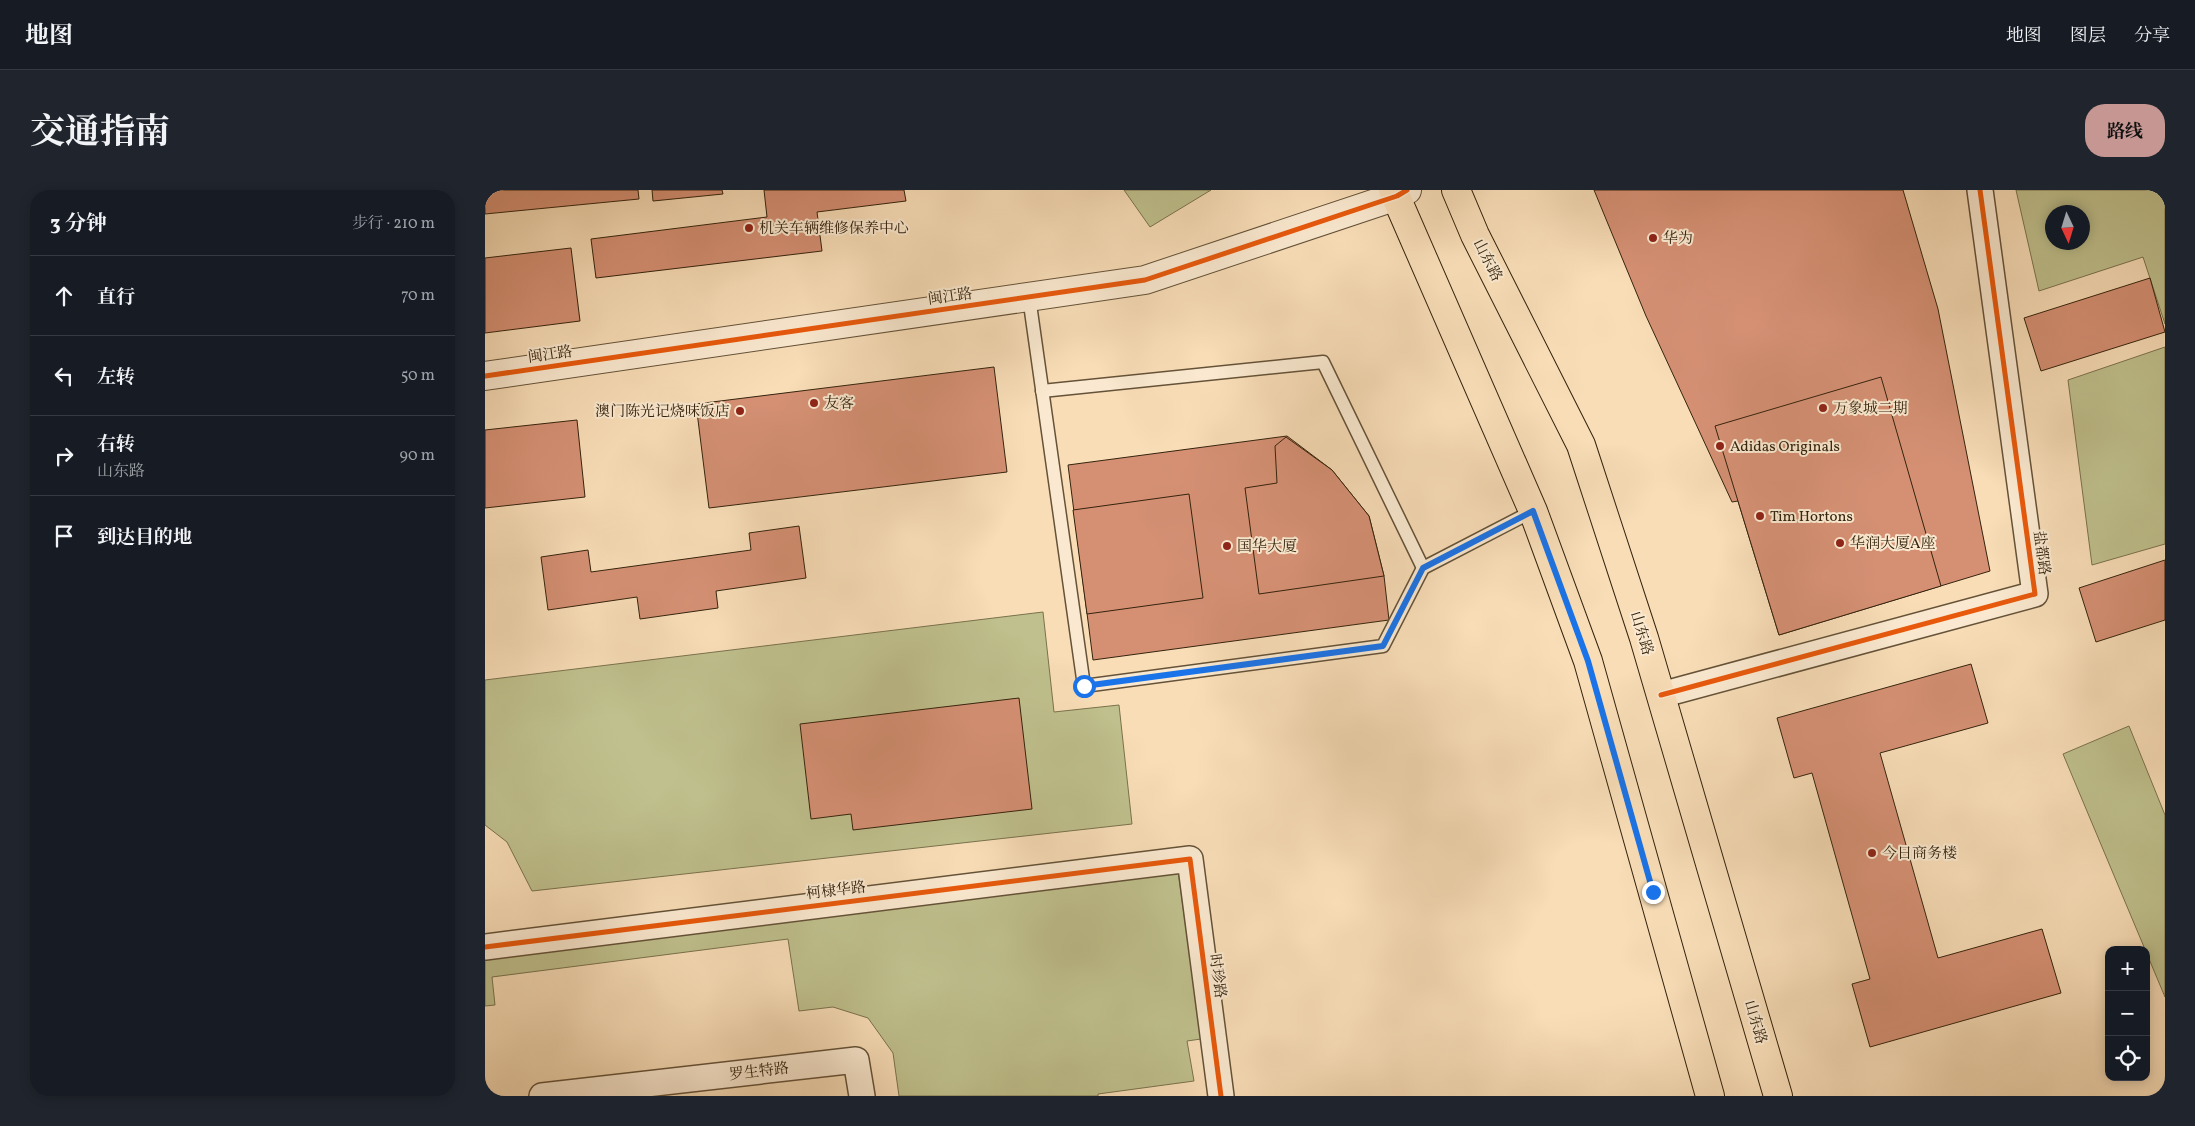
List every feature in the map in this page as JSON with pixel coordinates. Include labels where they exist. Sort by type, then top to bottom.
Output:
[{"type":"main road","name":"山东路","points":[[1456,190],[1475,235],[1581,445],[1661,695],[1778,1096]]},
{"type":"main road","points":[[1399,192],[1533,511],[1588,661],[1710,1096]]},
{"type":"street","name":"盐都路","points":[[1661,695],[2035,594],[1980,190]]},
{"type":"street","name":"闽江路","points":[[485,376],[1145,280],[1399,192]]},
{"type":"street","name":"柯棣华路","points":[[485,947],[1190,859]]},
{"type":"street","name":"时珍路","points":[[1190,859],[1221,1096]]},
{"type":"street","name":"罗生特路","points":[[542,1096],[856,1060],[862,1096]]},
{"type":"lane","points":[[1029,298],[1084,686],[1383,646],[1423,568],[1533,511]]},
{"type":"lane","points":[[1042,391],[1323,362],[1423,568]]},
{"type":"green space","points":[[1124,190],[1211,190],[1150,227]]},
{"type":"green space","points":[[2016,190],[2165,190],[2165,324],[2143,257],[2039,291]]},
{"type":"green space","points":[[2165,347],[2165,544],[2092,565],[2068,380]]},
{"type":"green space","points":[[1043,612],[1054,712],[1119,705],[1132,824],[532,891],[507,842],[485,825],[485,680]]},
{"type":"green space","points":[[2129,726],[2165,815],[2165,997],[2150,961],[2150,946],[2144,946],[2063,754]]},
{"type":"green space","points":[[1178,870],[1201,1039],[1187,1041],[1194,1081],[1098,1094],[1098,1096],[899,1096],[893,1053],[868,1018],[833,1007],[799,1011],[788,939],[492,977],[495,1005],[485,1006],[485,958]]},
{"type":"building","points":[[485,190],[638,190],[639,199],[485,214]]},
{"type":"building","points":[[652,190],[722,190],[723,194],[653,201]]},
{"type":"building","name":"机关车辆维修保养中心","points":[[764,190],[904,190],[906,201],[817,212],[822,251],[596,278],[591,239],[767,217]]},
{"type":"building","name":"万象城二期","points":[[1594,190],[1903,190],[1938,309],[1990,571],[1779,635],[1738,501],[1732,502],[1646,316]]},
{"type":"building","points":[[571,248],[580,321],[485,333],[485,258]]},
{"type":"building","points":[[2150,278],[2165,332],[2041,371],[2024,318]]},
{"type":"building","points":[[994,367],[1007,472],[709,508],[696,404]]},
{"type":"building","name":"华润大厦A座","points":[[1881,377],[1941,586],[1779,635],[1715,426]]},
{"type":"building","points":[[577,420],[585,497],[485,508],[485,430]]},
{"type":"building","name":"国华大厦","points":[[1287,436],[1332,470],[1369,516],[1384,576],[1389,620],[1093,660],[1068,465]]},
{"type":"building","points":[[1286,437],[1332,470],[1369,516],[1384,576],[1259,594],[1245,488],[1277,483],[1275,446]]},
{"type":"building","points":[[1189,494],[1203,598],[1087,614],[1073,510]]},
{"type":"building","points":[[799,526],[806,578],[716,591],[718,608],[640,619],[637,597],[548,610],[541,557],[588,550],[591,572],[751,550],[749,533]]},
{"type":"building","points":[[2165,560],[2165,620],[2096,642],[2079,588]]},
{"type":"building","name":"今日商务楼","points":[[1971,664],[1988,723],[1880,753],[1938,958],[2042,929],[2061,993],[1870,1047],[1852,984],[1870,979],[1812,773],[1794,778],[1777,718]]},
{"type":"building","points":[[1019,698],[1032,809],[853,830],[851,814],[811,819],[800,724]]},
{"type":"cycle path","points":[[485,376],[1145,280],[1397,196],[1407,190]]},
{"type":"cycle path","points":[[1661,695],[2035,594],[1980,190]]},
{"type":"cycle path","points":[[485,947],[1190,859],[1221,1096]]},
{"type":"place","name":"机关车辆维修保养中心","points":[[749,228]]},
{"type":"place","name":"华为","points":[[1653,238]]},
{"type":"place","name":"友客","points":[[814,403]]},
{"type":"place","name":"万象城二期","points":[[1823,408]]},
{"type":"place","name":"澳门陈光记烧味饭店","points":[[740,411]]},
{"type":"place","name":"Adidas Originals","points":[[1720,446]]},
{"type":"place","name":"Tim Hortons","points":[[1760,516]]},
{"type":"place","name":"华润大厦A座","points":[[1840,543]]},
{"type":"place","name":"国华大厦","points":[[1227,546]]},
{"type":"place","name":"今日商务楼","points":[[1872,853]]},
{"type":"route","points":[[1084,686],[1383,646],[1423,568],[1533,511],[1588,661],[1653,892]]}]
